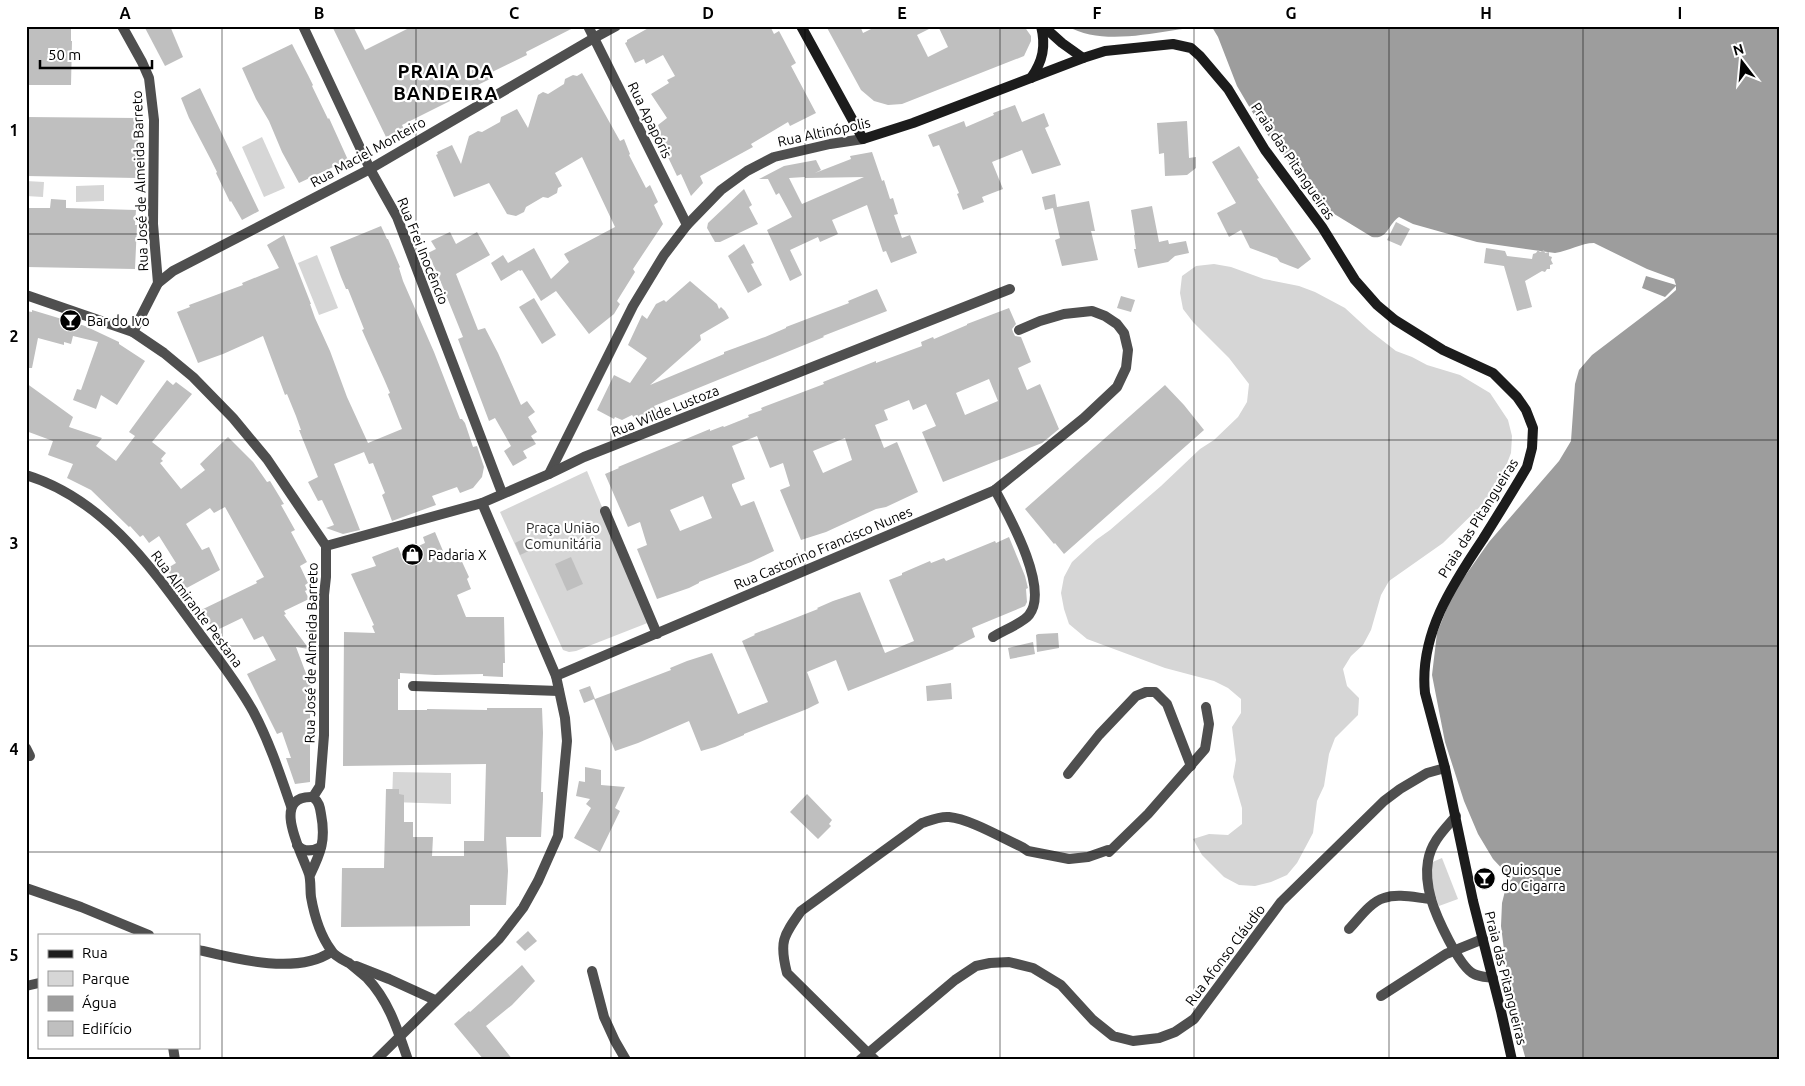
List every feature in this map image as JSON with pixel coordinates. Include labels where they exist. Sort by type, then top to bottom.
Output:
[{"type":"main road","points":[[801,26],[863,140]]},
{"type":"main road","points":[[1042,26],[1083,58]]},
{"type":"main road","points":[[1031,78],[1037,70],[1043,54],[1042,26]]},
{"type":"main road","name":"Praia das Pitangueiras","points":[[1083,58],[1104,51],[1173,44],[1191,48],[1228,89],[1265,150],[1322,227],[1355,280],[1377,305],[1394,320],[1434,345],[1493,373],[1509,387],[1526,410],[1533,428],[1532,448],[1527,467],[1452,586],[1434,625],[1424,660],[1423,675],[1425,693],[1445,768],[1473,901],[1512,1060]]},
{"type":"main road","name":"Rua Altinópolis","points":[[863,140],[913,123],[1083,58]]},
{"type":"street","name":"Rua José de Almeida Barreto","points":[[122,26],[149,78],[154,120],[152,224],[158,282],[133,332],[164,353],[193,377],[233,418],[267,458],[326,546],[324,736],[320,786],[313,797]]},
{"type":"street","name":"Rua Frei Inocêncio","points":[[303,26],[370,169],[397,217],[502,493]]},
{"type":"street","name":"Rua Apapóris","points":[[588,26],[687,225]]},
{"type":"street","name":"Rua Maciel Monteiro","points":[[158,282],[173,271],[370,169],[616,26]]},
{"type":"street","name":"Rua Altinópolis","points":[[549,474],[633,306],[664,254],[687,225],[721,190],[747,171],[774,157],[830,144],[863,140]]},
{"type":"street","name":"Rua Wilde Lustoza","points":[[326,546],[482,503],[584,457],[1010,289]]},
{"type":"street","points":[[26,295],[133,332]]},
{"type":"street","name":"Rua Castorino Francisco Nunes","points":[[556,676],[995,490],[1084,418],[1117,387],[1126,368],[1128,350],[1124,333],[1117,324],[1105,316],[1092,312],[1064,314],[1040,320],[1019,330]]},
{"type":"street","name":"Rua Almirante Pestana","points":[[26,475],[42,480],[84,502],[108,521],[156,575],[233,680],[253,711],[266,737],[291,806],[297,845]]},
{"type":"street","points":[[993,637],[1028,617],[1034,607],[1036,594],[1028,558],[995,490]]},
{"type":"street","points":[[376,1060],[499,939],[523,908],[538,881],[558,836],[567,741],[565,718],[556,676],[482,503]]},
{"type":"street","points":[[605,511],[657,634]]},
{"type":"street","points":[[413,686],[559,691]]},
{"type":"street","points":[[1068,774],[1099,736],[1136,696],[1146,692],[1155,692],[1168,704],[1190,766]]},
{"type":"street","points":[[868,1058],[787,973],[782,941],[790,925],[801,911],[922,823],[933,819],[947,817],[960,819],[1028,851],[1069,859],[1088,857],[1108,850],[1109,852],[1148,814],[1205,749],[1209,724],[1206,707]]},
{"type":"street","name":"Rua Afonso Cláudio","points":[[868,1058],[955,980],[976,966],[990,963],[1009,962],[1032,968],[1061,985],[1093,1020],[1113,1036],[1133,1041],[1159,1038],[1175,1032],[1194,1020],[1281,902],[1364,820],[1400,789],[1426,773],[1445,768]]},
{"type":"street","points":[[291,806],[294,801],[313,797],[319,805],[324,838],[310,875],[310,894],[314,913],[331,952],[352,965],[382,997],[392,1016],[408,1060]]},
{"type":"street","points":[[1456,816],[1432,844],[1428,862],[1431,899],[1454,951],[1463,965],[1473,974],[1480,977],[1493,978]]},
{"type":"street","points":[[297,845],[300,849],[306,851],[315,850],[321,846]]},
{"type":"street","points":[[297,845],[310,875]]},
{"type":"street","points":[[26,888],[88,910],[146,934]]},
{"type":"street","points":[[1349,929],[1375,903],[1383,898],[1394,896],[1431,899]]},
{"type":"street","points":[[1381,996],[1446,954],[1483,939]]},
{"type":"street","points":[[200,950],[269,963],[313,960],[324,957],[331,952]]},
{"type":"street","points":[[352,965],[389,978],[435,1000]]},
{"type":"street","points":[[592,971],[604,1017],[626,1060]]},
{"type":"green space","points":[[262,137],[285,188],[264,197],[242,147]]},
{"type":"green space","points":[[26,181],[44,182],[43,197],[26,196]]},
{"type":"green space","points":[[104,185],[104,201],[76,202],[76,186]]},
{"type":"green space","points":[[317,255],[338,308],[319,315],[298,263]]},
{"type":"green space","points":[[1214,264],[1231,267],[1264,279],[1299,286],[1345,308],[1396,351],[1427,365],[1460,375],[1490,393],[1508,420],[1512,436],[1511,453],[1499,484],[1490,497],[1443,543],[1389,581],[1381,595],[1371,630],[1363,645],[1351,656],[1343,669],[1347,686],[1359,698],[1358,715],[1335,738],[1329,754],[1324,786],[1317,801],[1313,833],[1297,863],[1287,875],[1255,886],[1239,885],[1224,877],[1202,855],[1193,839],[1209,834],[1228,835],[1242,824],[1242,808],[1233,777],[1236,760],[1232,727],[1241,713],[1241,699],[1228,688],[1214,681],[1165,668],[1087,639],[1069,624],[1061,593],[1064,577],[1072,562],[1161,486],[1200,449],[1214,440],[1238,417],[1247,402],[1249,384],[1229,358],[1193,322],[1183,309],[1180,293],[1182,276],[1196,266]]},
{"type":"green space","name":"Praça União Comunitária","points":[[587,471],[650,622],[569,652],[563,650],[500,512]]},
{"type":"green space","points":[[393,772],[451,773],[451,804],[392,802]]},
{"type":"green space","points":[[1442,858],[1458,899],[1439,906],[1423,866]]},
{"type":"water","points":[[1067,26],[1779,26],[1779,1060],[1526,1060],[1507,974],[1501,926],[1502,903],[1508,879],[1507,874],[1493,859],[1478,834],[1464,801],[1445,742],[1432,675],[1437,633],[1453,593],[1489,542],[1559,461],[1571,441],[1575,384],[1579,370],[1592,355],[1676,290],[1676,286],[1665,297],[1642,288],[1646,276],[1676,285],[1674,279],[1647,269],[1594,243],[1584,244],[1555,253],[1477,242],[1413,224],[1399,217],[1385,234],[1372,237],[1331,212],[1260,125],[1237,86],[1218,37],[1212,27],[1196,27],[1117,37],[1091,35]]},
{"type":"building","points":[[26,26],[71,26],[71,85],[26,85]]},
{"type":"building","points":[[144,26],[170,26],[183,57],[165,66]]},
{"type":"building","points":[[332,26],[353,26],[365,50],[413,26],[577,26],[526,52],[527,55],[488,74],[490,79],[402,125],[404,129],[386,137]]},
{"type":"building","points":[[652,26],[770,26],[774,34],[779,31],[796,63],[791,66],[816,113],[790,126],[788,122],[751,144],[753,147],[700,176],[703,183],[691,196],[681,174],[677,176],[655,130],[667,118],[651,94],[669,83],[667,80],[675,76],[663,55],[646,64],[644,59],[635,63],[625,43]]},
{"type":"building","points":[[826,26],[860,26],[863,33],[877,26],[935,26],[917,35],[928,57],[948,47],[938,26],[1024,26],[1031,36],[1031,41],[1024,56],[902,104],[888,105],[874,101],[861,90]]},
{"type":"building","points":[[292,44],[348,160],[299,183],[242,68]]},
{"type":"building","points":[[582,73],[620,141],[624,139],[629,155],[646,188],[650,185],[658,202],[654,205],[663,224],[633,269],[635,272],[617,301],[620,304],[614,314],[589,334],[556,291],[541,301],[522,270],[501,281],[491,263],[503,255],[508,263],[534,248],[551,279],[569,262],[564,254],[615,227],[582,157],[555,173],[562,186],[558,188],[557,193],[548,198],[543,197],[526,207],[524,212],[516,216],[507,214],[489,183],[454,197],[436,155],[438,154],[437,152],[452,145],[461,164],[469,136],[478,131],[482,132],[500,122],[501,117],[517,109],[528,128],[538,95],[543,92],[548,94],[564,84],[565,79]]},
{"type":"building","points":[[200,88],[259,211],[242,220],[230,202],[181,98]]},
{"type":"building","points":[[1015,105],[1022,122],[1044,113],[1049,126],[1045,128],[1061,165],[1032,174],[1022,150],[992,162],[1003,189],[982,197],[984,202],[963,210],[957,194],[959,193],[939,145],[933,147],[928,135],[964,121],[966,127],[994,115],[993,113]]},
{"type":"building","points":[[26,117],[137,118],[137,178],[26,176]]},
{"type":"building","points":[[1187,121],[1189,158],[1196,157],[1196,168],[1187,175],[1165,176],[1164,153],[1159,154],[1157,123]]},
{"type":"building","points":[[1239,146],[1259,178],[1257,179],[1311,259],[1298,269],[1280,262],[1277,258],[1250,248],[1241,230],[1229,237],[1217,213],[1236,203],[1212,162]]},
{"type":"building","points":[[872,152],[890,199],[893,198],[898,214],[894,215],[902,238],[910,235],[917,253],[891,263],[886,251],[883,252],[867,205],[832,220],[838,234],[820,242],[818,237],[790,250],[802,275],[790,281],[767,230],[792,217],[779,193],[776,195],[768,179],[759,179],[784,166],[816,160],[821,170],[815,173],[851,159],[850,156]],"holes":[[[864,177],[802,204],[789,178]]]},
{"type":"building","points":[[744,189],[752,205],[749,207],[758,224],[720,242],[715,242],[707,228],[708,223]]},
{"type":"building","points":[[1055,194],[1057,207],[1089,201],[1095,231],[1091,231],[1098,260],[1062,266],[1055,240],[1060,238],[1053,208],[1045,210],[1042,197]]},
{"type":"building","points":[[51,199],[66,200],[66,208],[136,210],[135,269],[26,267],[26,208],[50,208]]},
{"type":"building","points":[[1152,206],[1159,242],[1168,240],[1169,244],[1186,241],[1189,253],[1175,256],[1168,262],[1138,268],[1134,249],[1136,249],[1135,235],[1131,210]]},
{"type":"building","points":[[1396,222],[1410,229],[1401,246],[1387,240]]},
{"type":"building","points":[[381,226],[400,267],[403,281],[434,352],[460,419],[465,423],[473,447],[477,446],[484,467],[482,477],[473,488],[460,493],[457,487],[432,496],[436,505],[392,521],[382,495],[385,493],[373,463],[369,464],[364,452],[334,464],[360,530],[343,534],[326,528],[334,525],[322,500],[318,501],[308,482],[318,477],[299,430],[301,430],[296,416],[287,394],[285,395],[263,336],[198,363],[177,312],[190,307],[189,305],[243,285],[242,283],[279,268],[267,245],[284,235],[315,318],[368,443],[402,429],[388,394],[390,393],[362,330],[364,329],[330,247]]},
{"type":"building","points":[[450,232],[456,244],[477,232],[490,255],[456,274],[478,330],[485,328],[521,405],[527,401],[535,412],[528,417],[537,432],[531,436],[536,444],[523,451],[527,458],[513,466],[504,451],[511,446],[495,418],[489,421],[458,339],[463,337],[428,253],[436,249],[431,241]]},
{"type":"building","points":[[744,244],[754,263],[751,264],[762,285],[748,293],[728,256]]},
{"type":"building","points":[[1486,248],[1505,251],[1507,256],[1532,259],[1533,254],[1538,250],[1540,252],[1544,250],[1545,253],[1549,252],[1553,264],[1550,265],[1550,269],[1547,269],[1545,272],[1542,271],[1525,281],[1532,307],[1517,311],[1504,266],[1484,263]]},
{"type":"building","points":[[690,281],[717,304],[719,309],[721,307],[729,318],[700,335],[701,340],[650,385],[724,354],[724,352],[849,303],[848,301],[877,289],[887,311],[654,406],[658,413],[638,423],[632,415],[622,420],[615,417],[614,419],[597,410],[614,375],[630,383],[647,358],[628,345],[642,315],[647,319],[656,304],[664,300],[666,302]]},
{"type":"building","points":[[1121,296],[1135,300],[1131,312],[1117,308]]},
{"type":"building","points":[[534,298],[556,335],[542,344],[519,307]]},
{"type":"building","points":[[1009,308],[1016,324],[1012,329],[1013,332],[1015,336],[1021,337],[1031,362],[1018,368],[1027,390],[1040,384],[1059,429],[1042,443],[943,482],[922,432],[936,426],[926,404],[913,410],[909,400],[884,410],[888,420],[875,425],[884,448],[897,442],[918,492],[826,532],[801,540],[780,490],[790,486],[783,463],[770,468],[757,436],[732,446],[745,479],[732,484],[732,486],[741,506],[754,501],[774,551],[699,582],[689,588],[657,599],[637,549],[647,545],[640,522],[628,527],[605,474],[710,429],[710,431],[724,427],[749,417],[748,415],[762,410],[761,408],[824,384],[823,382],[876,361],[876,363],[922,346],[921,342],[933,337],[934,339]],"holes":[[[989,379],[998,401],[965,415],[956,393]],[[845,438],[852,460],[823,473],[813,451]],[[703,496],[712,518],[680,531],[670,510]]]},
{"type":"building","points":[[32,310],[85,326],[119,342],[119,344],[145,361],[117,405],[101,395],[96,409],[73,400],[77,389],[81,390],[98,342],[73,336],[71,344],[64,342],[64,345],[38,338],[32,368],[26,368],[26,311],[32,312]]},
{"type":"building","points":[[167,380],[173,385],[176,382],[192,394],[152,442],[166,453],[161,459],[163,461],[160,463],[181,489],[205,470],[200,464],[228,437],[253,462],[267,482],[270,481],[284,504],[281,505],[295,530],[291,532],[307,562],[300,566],[308,583],[305,585],[307,590],[305,591],[309,599],[284,611],[286,614],[284,615],[309,649],[296,647],[313,692],[310,692],[310,782],[295,784],[286,758],[291,758],[282,732],[277,734],[247,674],[276,660],[263,636],[254,640],[242,618],[215,631],[199,611],[257,583],[256,581],[264,577],[225,507],[214,513],[210,508],[186,524],[202,550],[209,547],[220,570],[183,590],[166,569],[176,563],[159,536],[149,543],[143,535],[140,537],[91,490],[67,478],[73,464],[48,455],[53,441],[26,431],[26,383],[73,417],[69,427],[102,438],[96,446],[116,461],[135,436],[129,432]]},
{"type":"building","points":[[1165,385],[1204,430],[1064,554],[1025,509]]},
{"type":"building","points":[[435,532],[446,558],[458,553],[469,577],[467,579],[471,589],[457,595],[466,617],[504,617],[505,663],[503,663],[503,677],[483,676],[483,674],[435,675],[400,673],[400,679],[398,679],[398,710],[542,708],[541,792],[543,792],[543,799],[541,837],[506,837],[508,871],[506,905],[470,905],[470,926],[341,927],[342,868],[384,868],[386,789],[399,789],[399,794],[404,795],[404,822],[413,822],[413,837],[433,837],[432,856],[464,856],[464,841],[484,841],[486,764],[343,766],[344,632],[375,633],[372,626],[374,625],[351,574],[376,566],[372,557],[398,547],[401,554],[425,543],[423,537]]},
{"type":"building","points":[[1009,537],[1028,588],[1026,589],[1027,602],[1025,606],[972,628],[975,637],[954,649],[848,691],[836,660],[807,672],[819,703],[715,747],[701,751],[689,721],[615,751],[594,699],[584,703],[579,690],[590,686],[595,699],[671,670],[670,668],[687,661],[712,653],[738,714],[768,702],[742,641],[754,634],[818,609],[833,601],[860,592],[885,653],[914,641],[889,580],[930,561],[931,563],[944,558],[946,561]]},
{"type":"building","points":[[525,538],[531,550],[520,555],[515,543]]},
{"type":"building","points":[[571,557],[583,584],[567,591],[555,564]]},
{"type":"building","points":[[1058,633],[1059,648],[1037,652],[1036,635]]},
{"type":"building","points":[[1033,642],[1035,654],[1010,659],[1008,648]]},
{"type":"building","points":[[951,683],[952,699],[927,701],[926,686]]},
{"type":"building","points":[[585,767],[601,770],[601,785],[625,787],[615,808],[620,811],[600,852],[574,838],[591,808],[586,804],[590,799],[576,796],[579,781],[585,782]]},
{"type":"building","points":[[807,794],[832,820],[829,824],[831,826],[818,839],[790,812]]},
{"type":"building","points":[[528,931],[537,941],[525,951],[516,942]]},
{"type":"building","points":[[522,965],[535,981],[512,1005],[486,1026],[513,1060],[484,1060],[454,1024]]},
{"type":"place","name":"Bar do Ivo","points":[[71,321]]},
{"type":"place","name":"Padaria X","points":[[412,555]]},
{"type":"place","name":"Quiosque do Cigarra","points":[[1485,878]]},
{"type":"district","name":"PRAIA DA BANDEIRA","points":[[446,82]]}]
